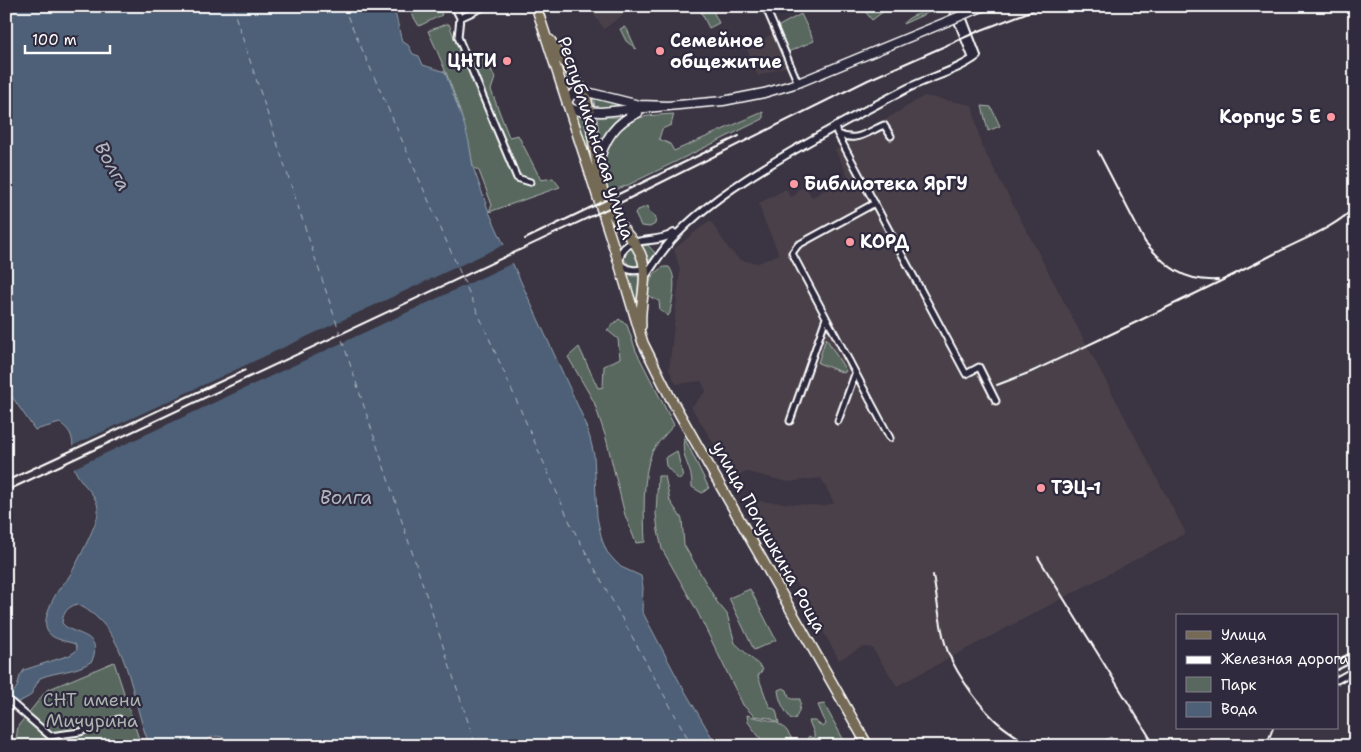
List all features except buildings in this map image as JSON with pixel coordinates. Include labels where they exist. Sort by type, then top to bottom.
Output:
[{"type":"main road","name":"Республиканская улица","points":[[536,6],[619,263]]},
{"type":"main road","points":[[670,106],[634,104],[587,92],[576,92],[571,95],[568,104],[572,109],[589,112],[611,112],[654,108],[722,100],[757,95],[798,82],[985,6]]},
{"type":"main road","name":"Республиканская улица","points":[[542,22],[554,48],[569,71],[587,92],[597,168],[602,188],[612,213],[633,241],[641,256],[644,274]]},
{"type":"main road","points":[[597,168],[601,153],[612,131],[631,115],[654,108]]},
{"type":"main road","name":"улица Полушкина Роща","points":[[619,263],[643,343],[670,396],[868,746]]},
{"type":"main road","name":"улица Полушкина Роща","points":[[643,343],[641,319],[644,274]]},
{"type":"street","points":[[454,6],[460,18],[458,38],[469,67],[517,178],[530,182]]},
{"type":"street","points":[[460,18],[486,6]]},
{"type":"street","points":[[770,6],[766,8],[798,82]]},
{"type":"street","points":[[952,6],[975,57]]},
{"type":"street","points":[[958,6],[975,57]]},
{"type":"street","points":[[686,226],[669,237],[657,240],[633,241],[621,253],[619,263],[627,269],[640,270],[644,274],[669,243],[686,226],[728,190],[791,151],[836,130],[913,86],[975,57]]},
{"type":"street","points":[[836,130],[845,137],[854,138],[884,124],[891,136]]},
{"type":"street","points":[[836,130],[966,374],[979,367],[996,401]]},
{"type":"street","points":[[875,203],[798,245],[792,253],[890,438]]},
{"type":"street","points":[[790,421],[826,318]]},
{"type":"street","points":[[838,421],[855,374]]},
{"type":"street","points":[[1338,679],[1355,670]]},
{"type":"street","points":[[6,698],[50,736],[80,732],[119,719]]},
{"type":"shaded area","points":[[588,6],[635,6],[604,29]]},
{"type":"shaded area","points":[[773,34],[787,66],[758,76],[746,47]]},
{"type":"shaded area","points":[[924,96],[972,105],[981,144],[1186,533],[897,686],[872,648],[862,647],[839,660],[754,509],[758,501],[823,506],[834,503],[821,478],[788,482],[747,472],[734,476],[691,407],[706,391],[701,381],[676,384],[669,370],[680,270],[674,249],[710,220],[729,249],[740,260],[758,263],[779,254],[763,218],[759,203],[786,189],[791,197],[797,194],[796,191],[805,186],[812,197],[848,177],[835,150]]},
{"type":"green space","points":[[407,6],[438,6],[442,15],[419,26]]},
{"type":"green space","points":[[872,6],[897,6],[884,11],[872,20],[863,9]]},
{"type":"green space","points":[[934,6],[938,6],[934,10],[903,24],[909,18]]},
{"type":"green space","points":[[711,7],[719,23],[709,28],[701,12]]},
{"type":"green space","points":[[801,14],[814,41],[788,52],[777,27]]},
{"type":"green space","points":[[449,24],[463,60],[485,56],[495,78],[491,90],[509,137],[518,135],[541,180],[553,178],[560,187],[489,212],[492,205],[479,171],[473,167],[466,132],[455,98],[428,31]]},
{"type":"green space","points":[[624,27],[627,29],[636,49],[626,41],[620,29]]},
{"type":"green space","points":[[555,60],[575,87],[571,89],[568,95]]},
{"type":"green space","points":[[593,95],[604,100],[634,107],[595,108]]},
{"type":"green space","points":[[982,106],[991,107],[1000,126],[988,131]]},
{"type":"green space","points":[[763,112],[763,119],[628,185],[607,193],[601,175],[602,158],[605,150],[615,134],[635,119],[654,115],[674,114],[671,125],[662,129],[659,139],[670,144],[674,151]]},
{"type":"green space","points":[[575,114],[586,119],[595,175]]},
{"type":"green space","points":[[597,117],[620,117],[608,128],[600,143]]},
{"type":"green space","points":[[648,206],[649,211],[656,217],[655,224],[650,227],[641,226],[635,214],[636,211]]},
{"type":"green space","points":[[639,245],[648,245],[655,253],[647,262]]},
{"type":"green space","points":[[632,247],[636,253],[639,268],[631,267],[624,259],[628,250]]},
{"type":"green space","points":[[664,267],[669,267],[674,283],[668,316],[660,310],[659,301],[646,293],[654,274]]},
{"type":"green space","points":[[627,274],[639,276],[636,308]]},
{"type":"green space","points":[[619,319],[627,325],[636,351],[674,425],[654,449],[649,461],[644,496],[645,542],[636,543],[625,515],[606,438],[594,402],[568,357],[579,347],[598,388],[603,387],[604,366],[620,358],[618,339],[607,330]]},
{"type":"green space","points":[[826,338],[846,371],[844,373],[818,363]]},
{"type":"green space","points":[[684,437],[709,488],[702,493],[692,487],[691,474],[684,452]]},
{"type":"green space","points":[[677,451],[683,477],[679,480],[666,466],[665,458]]},
{"type":"green space","points":[[658,476],[665,476],[670,501],[682,519],[684,545],[717,602],[727,614],[735,643],[763,669],[758,676],[769,706],[776,710],[779,723],[770,718],[754,716],[743,705],[696,609],[662,549],[656,514]]},
{"type":"green space","points":[[750,589],[776,640],[754,650],[729,598]]},
{"type":"green space","name":"СНТ имени Мичурина","points":[[114,662],[139,739],[138,746],[15,746],[18,726],[47,690]]},
{"type":"green space","points":[[783,688],[787,690],[789,697],[792,699],[800,699],[795,719],[791,719],[781,702],[778,690]]},
{"type":"green space","points":[[824,704],[847,746],[807,746],[805,743],[809,736],[814,739],[814,733],[809,721],[815,721],[823,727],[826,724],[818,705]]},
{"type":"green space","points":[[747,715],[778,723],[786,730],[796,746],[766,746],[748,722]]},
{"type":"green space","points":[[1111,737],[1117,746],[1094,746]]},
{"type":"water","name":"Волга","points":[[6,6],[392,6],[402,41],[408,45],[413,54],[419,56],[423,65],[445,72],[464,124],[473,167],[489,212],[582,415],[594,455],[597,517],[602,540],[607,552],[621,567],[641,576],[643,587],[642,611],[679,681],[717,746],[234,746],[226,739],[218,736],[209,738],[201,746],[150,746],[126,666],[118,647],[108,630],[95,616],[77,604],[66,610],[62,623],[73,631],[91,639],[95,651],[92,661],[80,667],[40,678],[30,696],[8,708],[6,713],[6,702],[17,687],[24,670],[70,655],[76,651],[75,644],[50,635],[46,627],[47,614],[60,588],[75,566],[90,535],[97,518],[98,506],[96,500],[76,473],[70,433],[60,423],[35,430],[6,388]]},
{"type":"pier","points":[[506,244],[515,262],[72,469],[70,447]]},
{"type":"ferry route","points":[[232,6],[476,746]]},
{"type":"ferry route","points":[[343,6],[572,527],[692,746]]},
{"type":"railway","points":[[6,491],[624,201],[868,80],[979,31],[1044,6]]},
{"type":"railway","points":[[525,239],[739,136]]},
{"type":"railway","points":[[1098,151],[1145,242],[1160,259],[1168,266],[1185,275],[1206,280],[1218,280]]},
{"type":"railway","points":[[997,385],[1031,372],[1216,284],[1328,227],[1355,207]]},
{"type":"railway","points":[[6,481],[245,370]]},
{"type":"railway","points":[[1038,557],[1155,746]]},
{"type":"railway","points":[[933,575],[945,643],[952,662],[985,710],[1011,733],[1032,746]]},
{"type":"railway","points":[[1338,660],[1355,651]]},
{"type":"railway","points":[[1338,670],[1355,661]]},
{"type":"railway","points":[[1266,746],[1272,730]]},
{"type":"place","name":"Семейное общежитие","points":[[660,51]]},
{"type":"place","name":"ЦНТИ","points":[[507,61]]},
{"type":"place","name":"Корпус 5 E","points":[[1331,117]]},
{"type":"place","name":"Библиотека ЯрГУ","points":[[794,184]]},
{"type":"place","name":"КОРД","points":[[850,242]]},
{"type":"place","name":"ТЭЦ-1","points":[[1041,488]]}]
